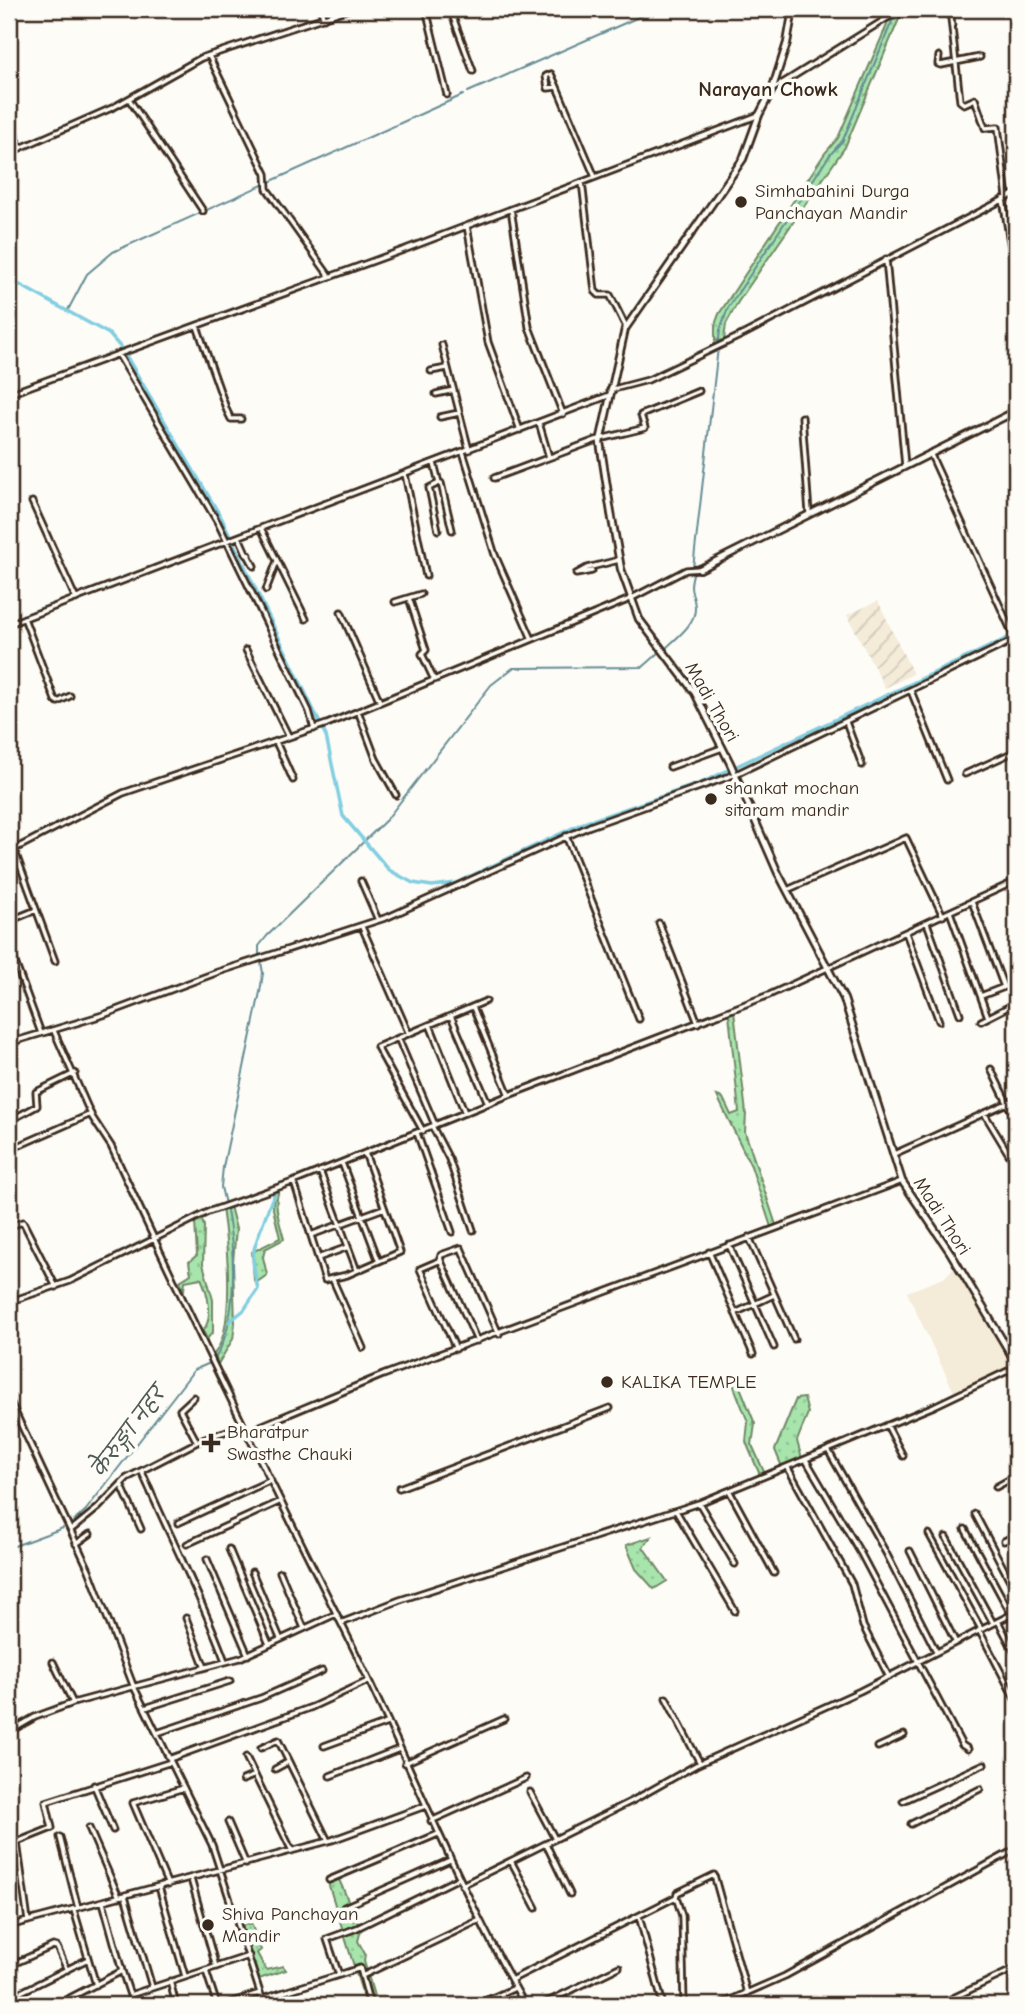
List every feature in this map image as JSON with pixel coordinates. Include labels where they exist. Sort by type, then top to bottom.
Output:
[{"type":"main road","name":"Madi Thori","points":[[793,9],[787,43],[772,90],[758,114],[743,159],[721,195],[626,327],[600,439],[620,560],[630,599],[639,619],[695,693],[731,764],[765,847],[829,970],[851,1020],[902,1181],[950,1252],[1016,1365]]},
{"type":"main road","points":[[700,569],[1016,411]]},
{"type":"street","points":[[320,9],[324,18]]},
{"type":"street","points":[[9,153],[128,98],[209,56],[349,9]]},
{"type":"street","points":[[425,9],[447,95]]},
{"type":"street","points":[[450,9],[473,71]]},
{"type":"street","points":[[772,90],[889,17],[914,9]]},
{"type":"street","points":[[950,9],[960,102],[962,104],[975,99],[985,128],[997,126],[999,129],[1016,280]]},
{"type":"street","points":[[939,55],[937,64],[957,63],[980,57]]},
{"type":"street","points":[[209,56],[266,174],[267,189],[330,277]]},
{"type":"street","points":[[557,87],[594,177]]},
{"type":"street","points":[[128,98],[203,211]]},
{"type":"street","points":[[9,112],[19,147]]},
{"type":"street","points":[[9,394],[467,226],[758,114]]},
{"type":"street","points":[[582,182],[595,292],[599,295],[610,295],[626,327]]},
{"type":"street","points":[[9,624],[648,380],[713,346],[724,344],[1016,193]]},
{"type":"street","points":[[511,209],[529,327],[563,414]]},
{"type":"street","points":[[467,226],[487,337],[520,430]]},
{"type":"street","points":[[886,258],[905,466]]},
{"type":"street","points":[[197,325],[227,411],[232,419],[241,419]]},
{"type":"street","points":[[442,345],[469,450]]},
{"type":"street","points":[[119,354],[228,541],[315,728]]},
{"type":"street","points":[[431,371],[447,368]]},
{"type":"street","points":[[436,394],[454,390]]},
{"type":"street","points":[[494,478],[600,439],[645,428],[641,415],[699,391]]},
{"type":"street","points":[[440,417],[459,413]]},
{"type":"street","points":[[802,417],[809,513]]},
{"type":"street","points":[[539,423],[549,457]]},
{"type":"street","points":[[463,452],[495,555],[532,639]]},
{"type":"street","points":[[9,1043],[362,927],[470,882],[566,836],[735,773],[1016,640],[930,453]]},
{"type":"street","points":[[434,463],[452,530]]},
{"type":"street","points":[[405,474],[426,576]]},
{"type":"street","points":[[438,530],[429,488],[439,483]]},
{"type":"street","points":[[32,502],[76,599]]},
{"type":"street","points":[[261,528],[306,619]]},
{"type":"street","points":[[239,537],[254,566]]},
{"type":"street","points":[[592,571],[576,574],[587,568],[620,560]]},
{"type":"street","points":[[266,590],[277,561]]},
{"type":"street","points":[[9,852],[123,793],[327,724],[630,599],[686,570],[700,569]]},
{"type":"street","points":[[396,602],[421,594]]},
{"type":"street","points":[[410,598],[426,650],[422,654],[434,680]]},
{"type":"street","points":[[341,612],[380,702]]},
{"type":"street","points":[[24,618],[55,699],[58,702],[70,696]]},
{"type":"street","points":[[246,650],[289,737]]},
{"type":"street","points":[[911,691],[947,780]]},
{"type":"street","points":[[358,711],[376,759],[396,795]]},
{"type":"street","points":[[846,722],[862,765]]},
{"type":"street","points":[[276,741],[293,780]]},
{"type":"street","points":[[670,767],[722,748]]},
{"type":"street","points":[[965,774],[1016,751]]},
{"type":"street","points":[[566,836],[639,1019]]},
{"type":"street","points":[[787,890],[906,838],[943,916]]},
{"type":"street","points":[[14,849],[55,961]]},
{"type":"street","points":[[361,880],[379,920]]},
{"type":"street","points":[[9,1302],[55,1287],[208,1212],[342,1163],[829,970],[1016,881]]},
{"type":"street","points":[[972,902],[1004,987],[981,996]]},
{"type":"street","points":[[9,921],[36,911]]},
{"type":"street","points":[[950,912],[988,1017]]},
{"type":"street","points":[[659,923],[698,1023]]},
{"type":"street","points":[[927,923],[960,1014]]},
{"type":"street","points":[[362,927],[408,1034]]},
{"type":"street","points":[[905,933],[939,1021]]},
{"type":"street","points":[[9,946],[41,1033]]},
{"type":"street","points":[[423,1131],[377,1047],[486,1001]]},
{"type":"street","points":[[981,1021],[1016,1003]]},
{"type":"street","points":[[473,1007],[509,1095]]},
{"type":"street","points":[[451,1016],[488,1103]]},
{"type":"street","points":[[430,1025],[465,1113]]},
{"type":"street","points":[[54,1030],[91,1114],[111,1146],[269,1482],[341,1623],[431,1821],[525,2005]]},
{"type":"street","points":[[398,1038],[449,1158],[473,1230]]},
{"type":"street","points":[[990,1069],[1005,1104],[1016,1121]]},
{"type":"street","points":[[9,1121],[37,1107],[36,1092],[75,1073]]},
{"type":"street","points":[[893,1155],[1016,1099]]},
{"type":"street","points":[[984,1113],[1016,1166]]},
{"type":"street","points":[[9,1150],[91,1114]]},
{"type":"street","points":[[416,1133],[452,1232]]},
{"type":"street","points":[[293,1182],[325,1280],[347,1275],[357,1268],[400,1252],[365,1153]]},
{"type":"street","points":[[342,1163],[378,1260]]},
{"type":"street","points":[[320,1171],[357,1268]]},
{"type":"street","points":[[246,1432],[709,1252],[902,1181]]},
{"type":"street","points":[[311,1236],[384,1208]]},
{"type":"street","points":[[9,1226],[23,1222],[55,1287]]},
{"type":"street","points":[[750,1237],[794,1339]]},
{"type":"street","points":[[729,1245],[775,1347]]},
{"type":"street","points":[[318,1258],[348,1247]]},
{"type":"street","points":[[477,1341],[440,1255],[461,1248],[499,1334]]},
{"type":"street","points":[[709,1252],[753,1354]]},
{"type":"street","points":[[441,1260],[420,1269],[456,1349]]},
{"type":"street","points":[[332,1278],[363,1348]]},
{"type":"street","points":[[735,1313],[775,1294]]},
{"type":"street","points":[[341,1623],[400,1600],[699,1503],[887,1425],[1016,1365]]},
{"type":"street","points":[[194,1397],[180,1409],[197,1442]]},
{"type":"street","points":[[9,1402],[76,1544],[133,1685],[222,1871],[264,2005]]},
{"type":"street","points":[[399,1488],[610,1408]]},
{"type":"street","points":[[887,1425],[903,1456]]},
{"type":"street","points":[[70,1531],[121,1484],[197,1442],[243,1426]]},
{"type":"street","points":[[828,1450],[886,1553],[936,1651]]},
{"type":"street","points":[[1012,1454],[1016,1462]]},
{"type":"street","points":[[806,1460],[855,1544],[962,1745],[968,1749]]},
{"type":"street","points":[[788,1468],[852,1584],[863,1626],[889,1677]]},
{"type":"street","points":[[142,1472],[198,1592],[225,1661]]},
{"type":"street","points":[[996,1487],[1016,1476]]},
{"type":"street","points":[[178,1523],[269,1482]]},
{"type":"street","points":[[121,1484],[141,1529]]},
{"type":"street","points":[[729,1491],[774,1573]]},
{"type":"street","points":[[187,1544],[279,1502]]},
{"type":"street","points":[[699,1503],[735,1564]]},
{"type":"street","points":[[676,1511],[736,1611]]},
{"type":"street","points":[[975,1514],[1016,1592]]},
{"type":"street","points":[[462,1885],[700,1763],[889,1677],[1014,1613],[965,1529]]},
{"type":"street","points":[[76,1544],[90,1534]]},
{"type":"street","points":[[929,1534],[1016,1701]]},
{"type":"street","points":[[1004,1541],[1016,1535]]},
{"type":"street","points":[[946,1537],[993,1623]]},
{"type":"street","points":[[229,1549],[269,1644]]},
{"type":"street","points":[[910,1551],[956,1641]]},
{"type":"street","points":[[207,1559],[248,1655]]},
{"type":"street","points":[[252,1572],[281,1638]]},
{"type":"street","points":[[279,1572],[304,1628]]},
{"type":"street","points":[[9,1732],[42,1714],[73,1703],[248,1655],[336,1614]]},
{"type":"street","points":[[186,1618],[204,1666]]},
{"type":"street","points":[[998,1621],[1016,1655]]},
{"type":"street","points":[[53,1662],[73,1703]]},
{"type":"street","points":[[157,1733],[261,1699],[322,1671]]},
{"type":"street","points":[[145,1708],[230,1681]]},
{"type":"street","points":[[28,1921],[17,1842],[52,1828],[45,1804],[48,1800],[170,1761],[312,1707],[368,1681]]},
{"type":"street","points":[[666,1698],[700,1763]]},
{"type":"street","points":[[405,1763],[504,1719]]},
{"type":"street","points":[[324,1746],[387,1723]]},
{"type":"street","points":[[878,1747],[904,1735]]},
{"type":"street","points":[[261,1748],[278,1740],[328,1841]]},
{"type":"street","points":[[330,1776],[399,1749]]},
{"type":"street","points":[[246,1757],[292,1851]]},
{"type":"street","points":[[275,1769],[288,1762]]},
{"type":"street","points":[[903,1801],[984,1763]]},
{"type":"street","points":[[243,1780],[255,1775]]},
{"type":"street","points":[[431,1821],[526,1778]]},
{"type":"street","points":[[94,1785],[113,1830]]},
{"type":"street","points":[[168,1885],[133,1803],[184,1788]]},
{"type":"street","points":[[911,1824],[980,1789]]},
{"type":"street","points":[[530,1792],[555,1839]]},
{"type":"street","points":[[9,1926],[328,1841],[425,1807]]},
{"type":"street","points":[[228,1822],[246,1864]]},
{"type":"street","points":[[89,1828],[122,1897],[152,1987]]},
{"type":"street","points":[[329,1880],[438,1835]]},
{"type":"street","points":[[60,1838],[96,1985]]},
{"type":"street","points":[[546,1843],[570,1894]]},
{"type":"street","points":[[719,2005],[727,2004],[863,1935],[1016,1849]]},
{"type":"street","points":[[344,1907],[450,1860]]},
{"type":"street","points":[[511,1861],[536,1908]]},
{"type":"street","points":[[511,1980],[714,1875],[747,1993]]},
{"type":"street","points":[[339,1975],[327,1939],[357,1928],[459,1878]]},
{"type":"street","points":[[191,1879],[216,1967]]},
{"type":"street","points":[[159,1887],[185,1976]]},
{"type":"street","points":[[676,1897],[682,1916],[684,2005]]},
{"type":"street","points":[[103,1902],[131,2000]]},
{"type":"street","points":[[639,1916],[663,2005]]},
{"type":"street","points":[[362,1976],[480,1920]]},
{"type":"street","points":[[9,1966],[53,1946],[57,1947],[67,1970]]},
{"type":"street","points":[[121,2005],[152,1987],[249,1956]]},
{"type":"street","points":[[11,1997],[88,1959]]},
{"type":"street","points":[[541,2005],[620,1967]]},
{"type":"street","points":[[262,1999],[359,1968],[370,2005]]},
{"type":"street","points":[[938,2005],[1016,1968]]},
{"type":"street","points":[[206,1970],[220,2005],[260,1993]]},
{"type":"street","points":[[56,2005],[122,1971]]},
{"type":"street","points":[[170,1981],[176,2005]]},
{"type":"street","points":[[9,1983],[11,1997],[18,2005]]},
{"type":"street","points":[[476,2005],[515,1987]]},
{"type":"shaded area","points":[[878,601],[913,674],[885,688],[847,615]]},
{"type":"shaded area","points":[[956,1265],[1015,1365],[955,1394],[907,1292],[944,1278]]},
{"type":"green space","points":[[899,19],[845,147],[738,302],[726,324],[724,340],[715,341],[715,325],[719,314],[825,153],[838,138],[887,25],[885,22]]},
{"type":"green space","points":[[734,1011],[746,1113],[745,1132],[776,1225],[771,1227],[751,1166],[717,1096],[723,1098],[731,1115],[739,1112],[729,1014]]},
{"type":"green space","points":[[280,1189],[277,1207],[284,1239],[265,1249],[263,1257],[267,1275],[257,1282],[254,1280],[252,1252],[280,1238],[273,1209],[274,1191]]},
{"type":"green space","points":[[230,1206],[236,1229],[233,1262],[235,1323],[233,1339],[218,1364],[214,1354],[221,1342],[228,1306],[222,1208]]},
{"type":"green space","points":[[201,1218],[204,1226],[203,1264],[213,1300],[213,1332],[207,1339],[203,1331],[208,1319],[209,1305],[201,1278],[185,1281],[184,1290],[180,1281],[191,1274],[189,1262],[197,1255],[195,1222]]},
{"type":"green space","points":[[738,1382],[755,1424],[752,1445],[765,1474],[760,1475],[746,1442],[748,1422],[733,1384]]},
{"type":"green space","points":[[804,1398],[808,1413],[797,1441],[802,1459],[782,1467],[775,1450],[796,1399]]},
{"type":"green space","points":[[651,1537],[643,1547],[667,1581],[654,1589],[636,1569],[626,1545]]},
{"type":"green space","points":[[337,1875],[361,1930],[358,1941],[365,1954],[364,1961],[376,2003],[366,2005],[327,1879]]},
{"type":"green space","points":[[251,1923],[261,1950],[257,1953],[266,1970],[283,1966],[286,1970],[259,1979],[242,1926]]},
{"type":"waterway","points":[[468,92],[657,9]]},
{"type":"waterway","points":[[693,568],[720,330],[728,308],[829,156],[843,140],[897,9]]},
{"type":"waterway","points":[[68,310],[87,274],[113,252],[463,95]]},
{"type":"waterway","points":[[9,279],[109,334],[122,349],[222,519],[326,736],[343,816],[389,870],[413,883],[432,886],[456,883],[581,824],[701,783],[1016,634]]},
{"type":"waterway","points":[[666,648],[685,630],[692,619],[695,607],[691,589],[693,574]]},
{"type":"waterway","points":[[259,956],[259,946],[267,936],[387,819],[491,685],[513,668],[643,667],[660,652]]},
{"type":"waterway","points":[[225,1204],[221,1187],[223,1167],[260,992],[263,973],[261,962]]},
{"type":"waterway","points":[[229,1322],[244,1310],[258,1289],[254,1250],[277,1189]]},
{"type":"waterway","points":[[216,1357],[228,1324],[233,1286],[232,1246],[227,1211]]},
{"type":"waterway","name":"केरुङ्गा नहर","points":[[72,1523],[86,1510],[194,1370],[210,1363]]},
{"type":"waterway","points":[[9,1548],[63,1528]]},
{"type":"place","name":"Simhabahini Durga Panchayan Mandir","points":[[741,202]]},
{"type":"place","name":"shankat mochan sitaram mandir","points":[[711,799]]},
{"type":"place","name":"KALIKA TEMPLE","points":[[607,1382]]},
{"type":"place","name":"Bharatpur Swasthe Chauki","points":[[211,1443]]},
{"type":"place","name":"Shiva Panchayan Mandir","points":[[208,1925]]},
{"type":"district","name":"Narayan Chowk","points":[[768,89]]}]
